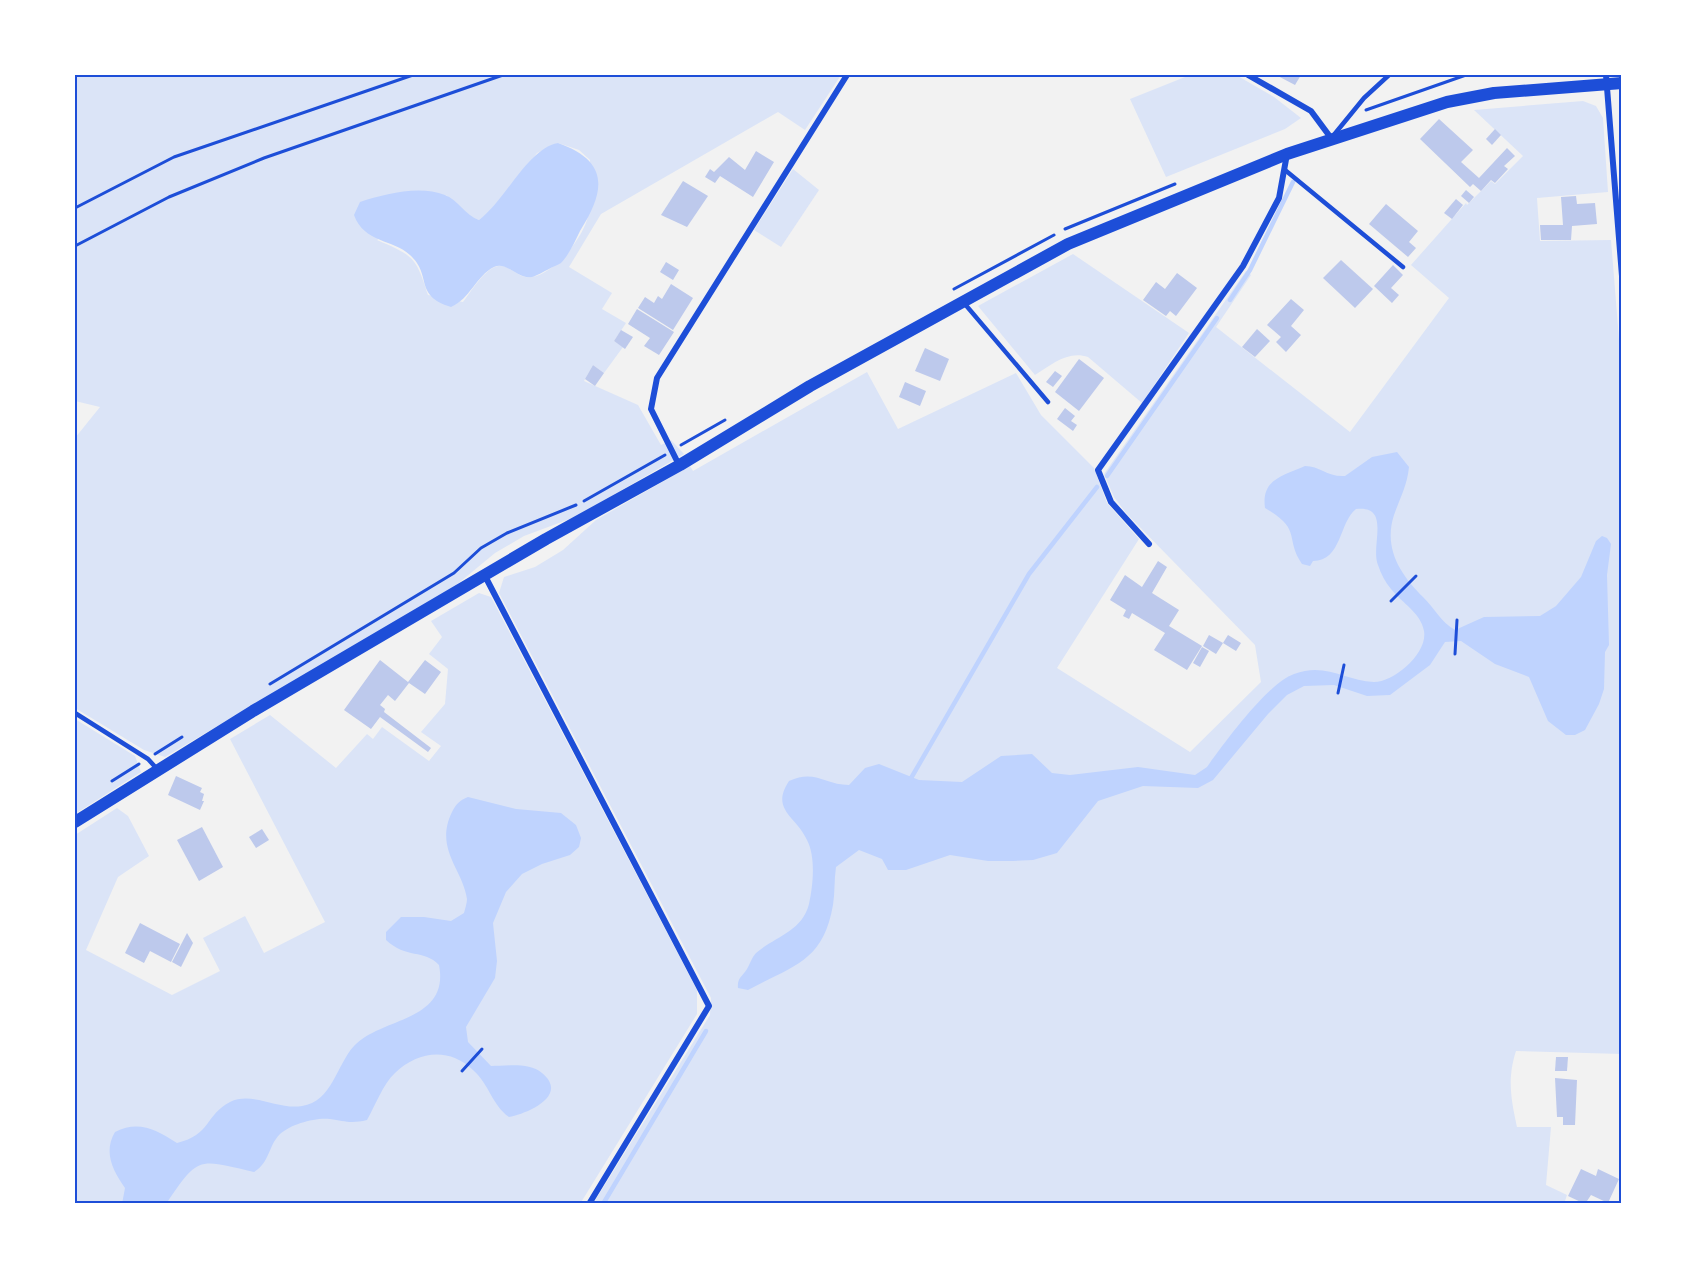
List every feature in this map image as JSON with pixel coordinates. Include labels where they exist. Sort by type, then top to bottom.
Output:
[{"type":"main road","points":[[75,822],[253,711],[680,465],[810,386],[1068,244],[1287,154],[1447,102],[1494,93],[1607,80],[1622,83]]},
{"type":"street","points":[[680,465],[651,409],[657,378],[848,75]]},
{"type":"street","points":[[1248,75],[1311,111],[1331,138]]},
{"type":"street","points":[[1607,80],[1622,276]]},
{"type":"street","points":[[1149,544],[1111,502],[1098,470],[1242,266],[1279,198],[1287,154]]},
{"type":"street","points":[[484,576],[709,1006],[589,1204]]},
{"type":"lane","points":[[1331,138],[1364,98],[1389,75]]},
{"type":"lane","points":[[1285,170],[1403,267]]},
{"type":"lane","points":[[964,302],[1048,402]]},
{"type":"lane","points":[[75,714],[148,759],[158,770]]},
{"type":"path","points":[[75,208],[174,157],[413,75]]},
{"type":"path","points":[[75,246],[169,196],[264,158],[503,75]]},
{"type":"path","points":[[1391,601],[1416,576]]},
{"type":"path","points":[[1455,654],[1457,620]]},
{"type":"path","points":[[1338,693],[1344,665]]},
{"type":"path","points":[[462,1071],[482,1048]]},
{"type":"shaded area","points":[[75,75],[841,75],[805,130],[778,112],[601,214],[569,267],[612,293],[602,309],[626,323],[614,341],[623,347],[604,373],[593,365],[584,381],[638,405],[661,445],[671,440],[684,454],[575,517],[524,536],[495,553],[455,586],[165,757],[144,750],[75,708],[75,438],[100,407],[75,401]],"holes":[[[558,143],[579,150],[590,160],[589,214],[573,246],[558,263],[541,274],[527,277],[506,267],[498,266],[483,276],[463,302],[428,295],[412,259],[377,240],[446,195],[469,216],[479,220],[493,210],[537,153]]]},
{"type":"shaded area","points":[[1190,75],[1236,75],[1274,97],[1301,118],[1285,129],[1166,177],[1130,99]]},
{"type":"shaded area","points":[[1583,101],[1596,106],[1603,118],[1608,192],[1537,198],[1540,241],[1611,240],[1622,376],[1622,1054],[1516,1051],[1511,1089],[1517,1127],[1551,1127],[1546,1185],[1567,1195],[1564,1204],[593,1204],[710,1015],[711,998],[499,593],[504,577],[535,567],[563,550],[596,520],[690,466],[693,471],[867,372],[898,429],[1016,373],[1041,415],[1094,468],[1107,503],[1139,539],[1057,668],[1190,752],[1261,682],[1255,645],[1126,513],[1114,497],[1104,474],[1246,271],[1251,275],[1216,327],[1350,432],[1449,298],[1411,265],[1466,203],[1467,205],[1491,181],[1495,184],[1523,156],[1474,110]]},
{"type":"shaded area","points":[[793,169],[819,190],[781,247],[754,230]]},
{"type":"shaded area","points":[[1073,254],[1189,333],[1142,403],[1088,357],[1081,355],[1067,357],[1035,375],[978,306]]},
{"type":"shaded area","points":[[479,593],[491,597],[697,990],[697,1014],[580,1204],[75,1204],[75,835],[117,808],[128,816],[149,856],[118,877],[86,950],[172,995],[220,971],[203,938],[245,916],[264,953],[325,922],[230,739],[270,715],[336,768],[367,734],[373,739],[382,727],[429,761],[441,746],[421,732],[445,704],[448,669],[429,654],[442,637],[431,621]]},
{"type":"shaded area","points":[[75,719],[135,756],[141,772],[75,814]]},
{"type":"water","points":[[558,143],[575,150],[587,159],[598,178],[595,202],[567,256],[561,263],[532,277],[522,276],[503,266],[494,267],[482,276],[463,299],[451,307],[439,302],[427,291],[421,270],[410,255],[365,231],[354,215],[360,202],[391,194],[424,191],[450,197],[479,220],[537,154]]},
{"type":"water","points":[[1397,452],[1409,467],[1391,527],[1396,560],[1415,589],[1455,630],[1484,617],[1540,616],[1556,606],[1581,577],[1596,541],[1602,536],[1607,538],[1611,544],[1607,575],[1609,645],[1605,652],[1604,689],[1585,730],[1575,735],[1566,735],[1548,721],[1529,677],[1495,664],[1461,641],[1445,642],[1430,665],[1390,695],[1367,696],[1334,685],[1304,686],[1287,695],[1268,714],[1213,780],[1198,788],[1143,786],[1098,801],[1057,853],[1033,860],[1013,861],[988,861],[950,855],[906,870],[888,870],[882,859],[859,850],[836,867],[834,900],[828,924],[822,939],[814,950],[804,960],[748,990],[738,988],[739,980],[755,955],[763,947],[794,928],[809,904],[812,855],[807,840],[783,806],[782,799],[789,781],[813,777],[849,785],[865,768],[879,764],[919,780],[962,782],[1001,756],[1032,754],[1052,773],[1070,775],[1138,767],[1195,775],[1207,767],[1259,701],[1283,680],[1294,674],[1305,671],[1326,671],[1374,682],[1382,681],[1400,672],[1421,648],[1424,631],[1419,619],[1391,589],[1380,572],[1376,557],[1378,528],[1374,513],[1367,509],[1356,509],[1350,515],[1330,555],[1313,561],[1310,566],[1302,564],[1297,555],[1289,528],[1265,508],[1266,491],[1270,485],[1282,476],[1305,466],[1333,475],[1345,476],[1372,457]]},
{"type":"water","points":[[468,797],[516,809],[561,813],[576,825],[581,838],[579,847],[570,855],[542,864],[522,874],[506,892],[493,923],[497,961],[495,978],[466,1027],[468,1042],[491,1066],[518,1065],[537,1070],[549,1081],[551,1089],[548,1096],[534,1108],[509,1117],[498,1107],[473,1070],[464,1063],[444,1055],[423,1056],[395,1073],[383,1089],[367,1120],[352,1122],[324,1119],[297,1124],[280,1134],[263,1164],[254,1172],[210,1163],[201,1165],[186,1176],[166,1204],[122,1204],[125,1188],[113,1168],[110,1154],[111,1139],[115,1132],[132,1127],[147,1128],[177,1143],[196,1135],[222,1107],[238,1099],[256,1099],[293,1107],[312,1103],[327,1090],[354,1046],[380,1029],[411,1016],[434,998],[440,984],[439,965],[427,957],[393,946],[386,940],[386,932],[401,917],[424,917],[451,921],[464,913],[467,899],[451,858],[446,837],[447,825],[454,809],[460,801]]},
{"type":"building","points":[[1276,75],[1301,75],[1295,85]]},
{"type":"building","points":[[1439,119],[1473,150],[1461,162],[1479,178],[1507,148],[1515,156],[1504,166],[1508,169],[1495,183],[1491,180],[1481,191],[1473,184],[1470,187],[1420,139]]},
{"type":"building","points":[[1495,129],[1501,135],[1492,145],[1486,139]]},
{"type":"building","points":[[756,151],[774,162],[753,197],[720,176],[715,183],[705,177],[710,169],[714,172],[729,157],[745,170]]},
{"type":"building","points":[[683,181],[708,196],[687,227],[661,215]]},
{"type":"building","points":[[1466,190],[1474,197],[1469,203],[1461,196]]},
{"type":"building","points":[[1576,196],[1577,204],[1595,203],[1597,224],[1572,226],[1571,240],[1541,240],[1540,225],[1563,225],[1561,197]]},
{"type":"building","points":[[1456,199],[1463,205],[1452,219],[1444,213]]},
{"type":"building","points":[[1386,204],[1418,231],[1409,242],[1416,248],[1408,257],[1369,224]]},
{"type":"building","points":[[1341,260],[1373,289],[1355,308],[1323,278]]},
{"type":"building","points":[[666,262],[679,270],[673,280],[660,272]]},
{"type":"building","points":[[1393,265],[1403,275],[1391,288],[1399,295],[1392,303],[1374,286]]},
{"type":"building","points":[[1177,273],[1197,288],[1176,316],[1170,311],[1166,316],[1143,300],[1156,282],[1165,289]]},
{"type":"building","points":[[671,284],[693,298],[673,330],[638,308],[645,297],[654,303],[658,296],[662,299]]},
{"type":"building","points":[[1291,299],[1304,310],[1291,326],[1301,335],[1286,352],[1276,342],[1281,337],[1267,325]]},
{"type":"building","points":[[637,309],[674,332],[659,355],[644,346],[650,338],[628,324]]},
{"type":"building","points":[[1257,329],[1270,341],[1255,357],[1242,347]]},
{"type":"building","points":[[621,330],[633,337],[625,349],[614,341]]},
{"type":"building","points":[[925,348],[949,359],[940,381],[915,371]]},
{"type":"building","points":[[1079,359],[1104,378],[1079,411],[1055,392]]},
{"type":"building","points":[[593,365],[604,373],[595,386],[585,379]]},
{"type":"building","points":[[1055,371],[1062,376],[1053,387],[1046,382]]},
{"type":"building","points":[[905,382],[926,391],[920,406],[899,397]]},
{"type":"building","points":[[1065,408],[1075,416],[1071,421],[1077,425],[1073,431],[1057,419]]},
{"type":"building","points":[[1158,561],[1167,567],[1152,593],[1179,610],[1169,626],[1202,646],[1187,670],[1154,650],[1165,633],[1132,613],[1129,619],[1123,616],[1126,610],[1110,600],[1125,575],[1142,587]]},
{"type":"building","points":[[1209,635],[1223,643],[1216,654],[1203,646]]},
{"type":"building","points":[[1228,635],[1241,643],[1236,651],[1223,643]]},
{"type":"building","points":[[1202,647],[1209,651],[1200,667],[1193,663]]},
{"type":"building","points":[[380,660],[408,682],[425,660],[441,672],[425,694],[409,683],[395,701],[388,695],[380,705],[385,709],[384,712],[431,748],[428,752],[380,717],[371,729],[344,710]]},
{"type":"building","points":[[176,776],[202,788],[200,792],[204,794],[202,801],[204,801],[200,810],[168,795]]},
{"type":"building","points":[[202,827],[223,867],[199,881],[177,840]]},
{"type":"building","points":[[262,829],[269,840],[256,848],[249,837]]},
{"type":"building","points":[[140,923],[180,944],[171,962],[150,951],[144,963],[125,953]]},
{"type":"building","points":[[187,933],[193,943],[181,967],[172,962]]},
{"type":"building","points":[[1556,1057],[1568,1057],[1567,1071],[1555,1071]]},
{"type":"building","points":[[1555,1078],[1577,1080],[1575,1125],[1563,1125],[1563,1117],[1557,1117]]},
{"type":"building","points":[[1581,1169],[1596,1176],[1598,1169],[1619,1179],[1608,1203],[1591,1195],[1585,1204],[1568,1196]]},
{"type":"waterway","points":[[1230,300],[1250,270],[1293,182]]},
{"type":"waterway","points":[[1107,476],[1217,318]]},
{"type":"waterway","points":[[910,780],[1029,574],[1097,487]]},
{"type":"waterway","points":[[603,1204],[706,1031]]}]
